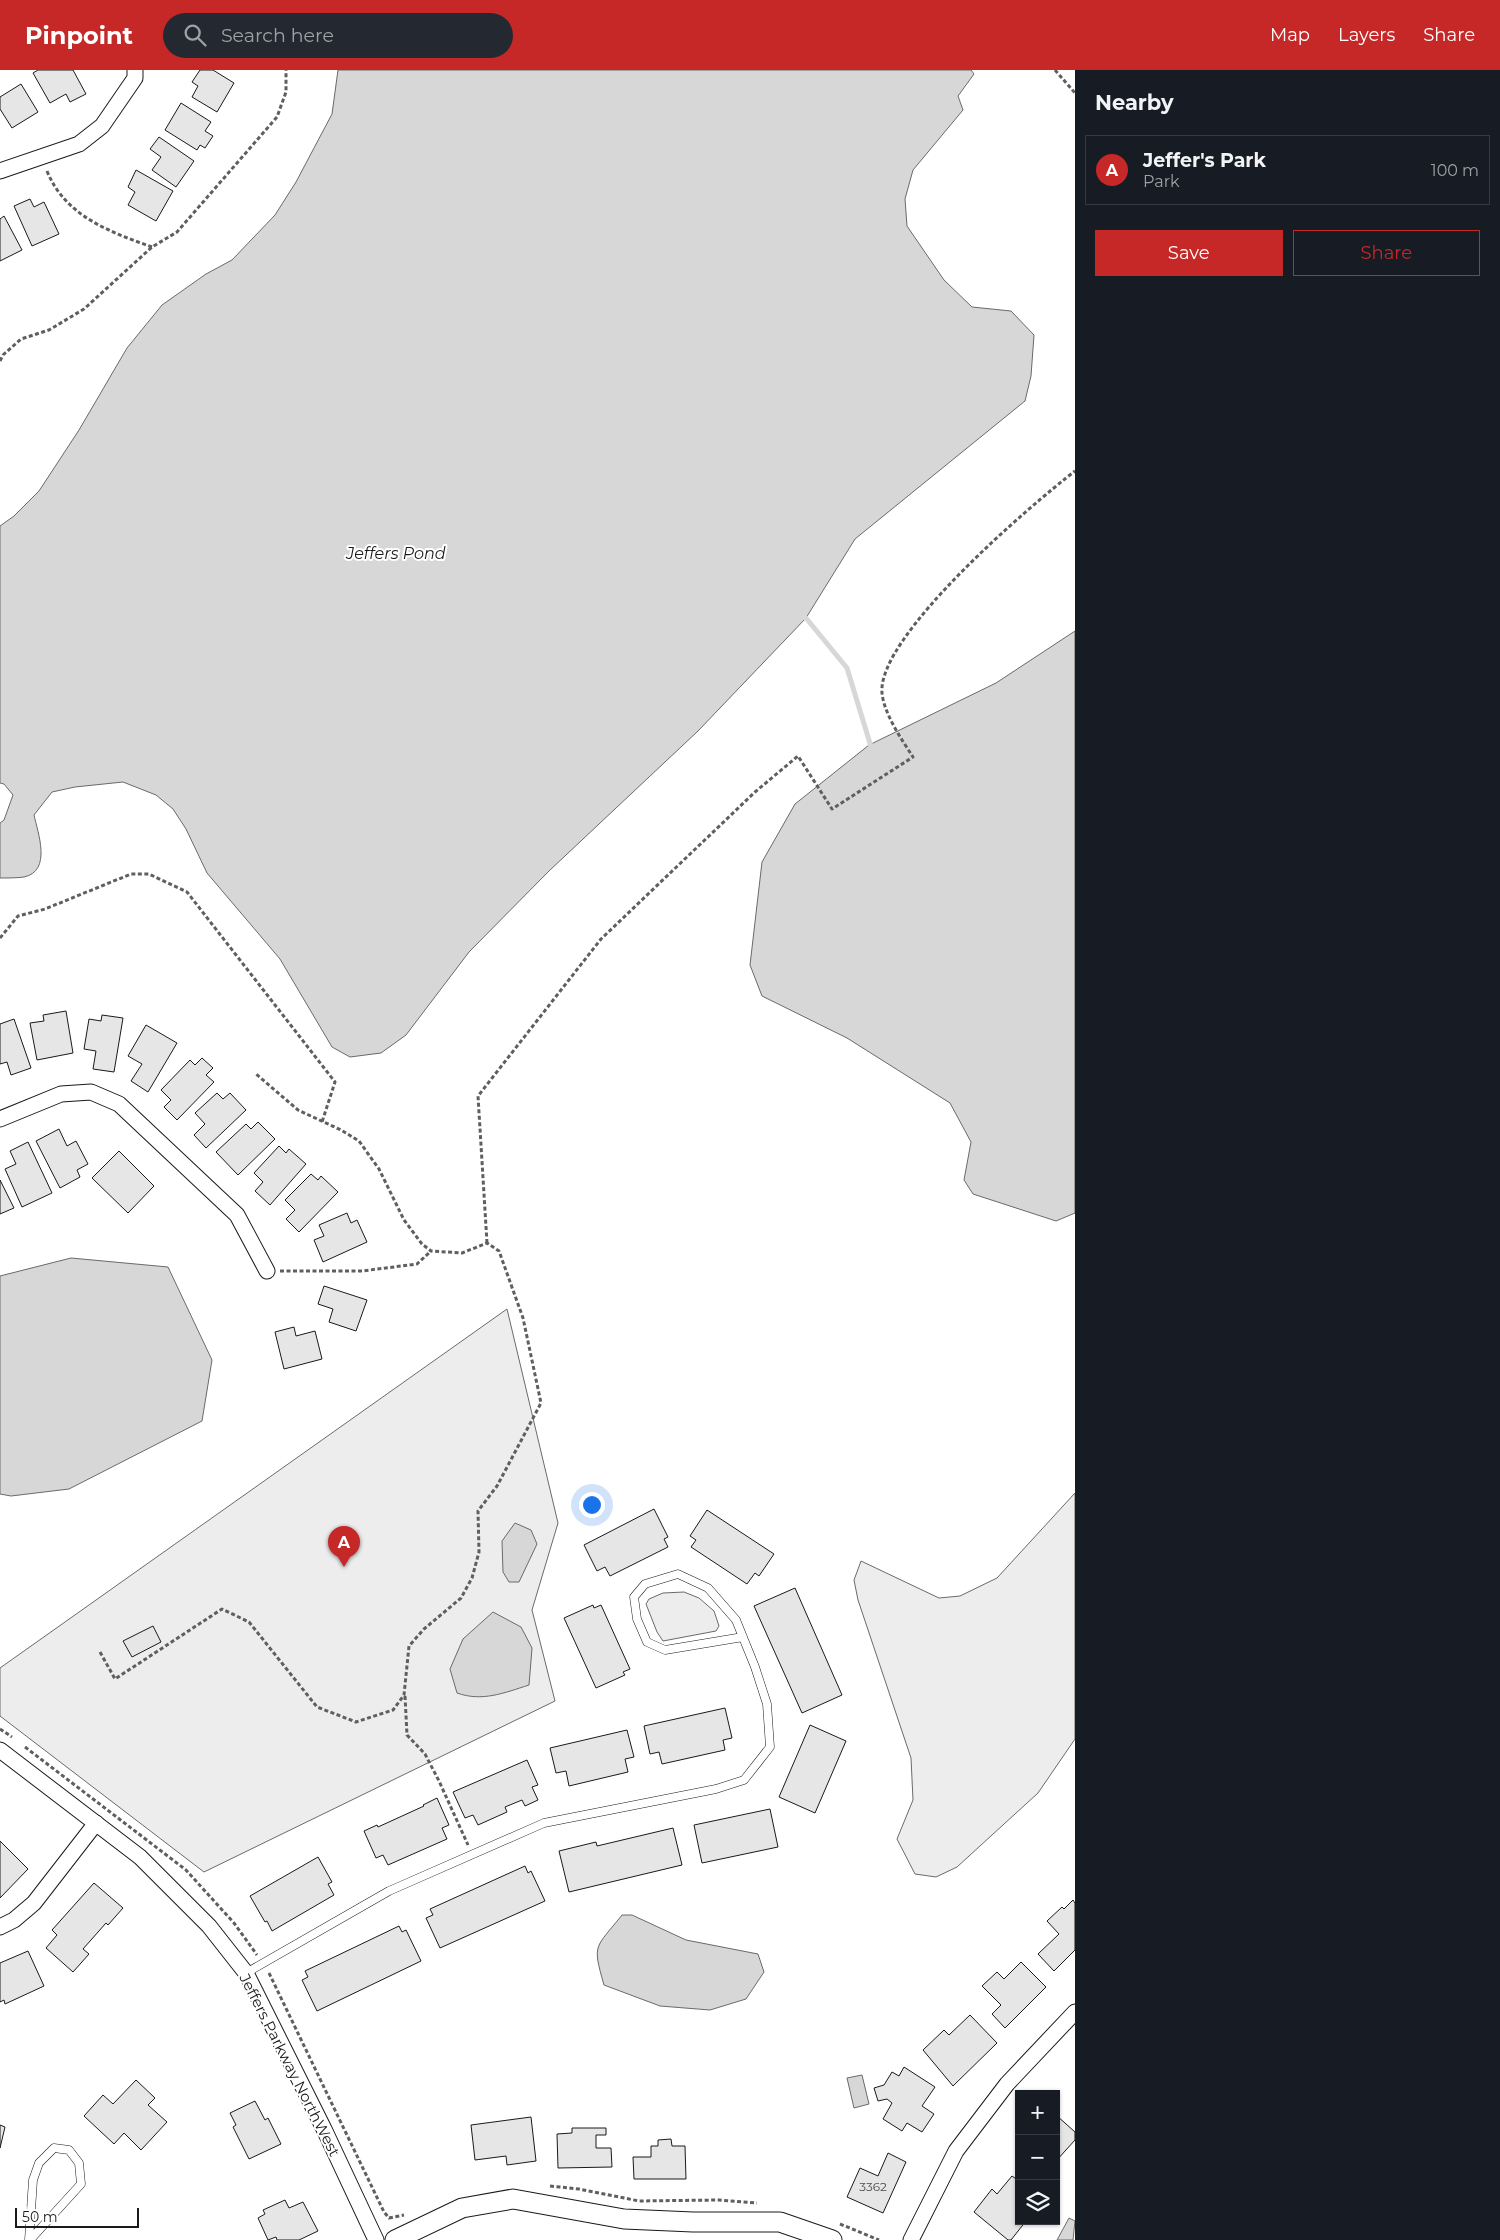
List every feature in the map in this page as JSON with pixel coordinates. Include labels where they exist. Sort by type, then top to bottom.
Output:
[{"type":"street","points":[[0,171],[79,144],[102,126],[135,78],[135,70]]},
{"type":"street","points":[[0,1119],[61,1094],[91,1092],[119,1104],[237,1215],[268,1270]]},
{"type":"street","name":"Jeffers Parkway NorthWest","points":[[0,1750],[140,1857],[210,1926],[246,1973],[324,2129],[376,2240]]},
{"type":"street","points":[[0,1927],[14,1920],[34,1903],[96,1823]]},
{"type":"street","points":[[911,2240],[956,2151],[1007,2084],[1075,2012]]},
{"type":"street","points":[[395,2240],[462,2208],[514,2199],[624,2219],[693,2222],[780,2222],[833,2231]]},
{"type":"lane","points":[[246,1973],[389,1891],[544,1824],[716,1789],[744,1780],[770,1747],[767,1704],[755,1667],[743,1637],[736,1620],[708,1588],[678,1574],[646,1584],[634,1598],[637,1619],[648,1642],[665,1650],[743,1637]]},
{"type":"lane","points":[[54,2148],[69,2150],[79,2163],[81,2184],[30,2240],[33,2180],[39,2163],[54,2148]]},
{"type":"path","points":[[0,361],[21,339],[49,330],[84,310],[152,247],[177,232],[277,117],[286,92],[286,70]]},
{"type":"path","points":[[1055,70],[1075,94]]},
{"type":"path","points":[[41,157],[49,177],[74,210],[93,223],[152,247]]},
{"type":"path","points":[[488,1243],[478,1096],[608,932],[755,792],[798,756],[832,809],[913,757],[894,727],[882,692],[889,662],[926,609],[985,548],[1075,471]]},
{"type":"path","points":[[0,938],[18,916],[45,909],[132,874],[149,874],[187,892],[335,1082],[322,1122]]},
{"type":"path","points":[[256,1074],[298,1110],[359,1141],[379,1169],[404,1220],[422,1244],[432,1251],[462,1253],[488,1243]]},
{"type":"path","points":[[472,1854],[425,1754],[406,1735],[404,1695],[409,1646],[424,1629],[461,1598],[472,1578],[479,1552],[478,1511],[497,1486],[540,1402],[524,1318],[499,1251],[488,1243]]},
{"type":"path","points":[[268,1270],[362,1271],[417,1264],[432,1251]]},
{"type":"path","points":[[100,1652],[115,1679],[222,1609],[249,1622],[317,1707],[356,1722],[393,1710],[404,1695]]},
{"type":"path","points":[[0,1729],[15,1740]]},
{"type":"path","points":[[22,1745],[186,1870],[234,1922],[264,1963],[311,2056],[384,2212],[389,2218],[407,2214]]},
{"type":"path","points":[[544,2186],[579,2189],[639,2201],[719,2200],[764,2203]]},
{"type":"path","points":[[833,2231],[878,2240]]},
{"type":"shaded area","points":[[507,1309],[558,1523],[532,1610],[555,1701],[204,1872],[0,1716],[0,1668]]},
{"type":"shaded area","points":[[1075,1493],[1075,1739],[1038,1793],[957,1867],[936,1877],[915,1874],[897,1839],[913,1800],[911,1758],[858,1600],[854,1580],[861,1561],[939,1598],[960,1596],[997,1578]]},
{"type":"shaded area","points":[[684,1592],[699,1598],[714,1611],[719,1626],[716,1631],[663,1641],[657,1632],[646,1604],[649,1599],[663,1593]]},
{"type":"water","name":"Jeffers Pond","points":[[338,70],[971,70],[974,74],[958,96],[963,110],[913,170],[905,199],[907,226],[944,280],[972,307],[1011,311],[1034,335],[1031,376],[1025,401],[855,539],[806,618],[698,731],[549,871],[469,952],[406,1035],[381,1053],[350,1057],[332,1047],[280,959],[207,873],[186,829],[173,809],[156,795],[123,782],[75,787],[52,792],[34,815],[41,850],[41,859],[38,867],[33,873],[24,877],[0,878],[0,823],[4,820],[13,795],[4,784],[0,783],[0,526],[14,516],[39,491],[79,430],[127,348],[162,305],[206,274],[232,260],[275,215],[296,182],[332,114]]},
{"type":"water","points":[[1075,631],[1075,1213],[1056,1221],[973,1194],[964,1180],[971,1142],[950,1103],[847,1038],[762,996],[750,965],[762,862],[795,804],[869,745],[996,683]]},
{"type":"water","points":[[71,1258],[168,1267],[212,1360],[202,1421],[69,1489],[11,1496],[0,1494],[0,1276]]},
{"type":"water","points":[[515,1523],[531,1530],[537,1544],[519,1582],[509,1582],[503,1572],[502,1541]]},
{"type":"water","points":[[493,1612],[521,1627],[532,1648],[529,1685],[484,1697],[466,1696],[457,1693],[450,1669],[463,1639]]},
{"type":"water","points":[[622,1915],[632,1915],[686,1940],[758,1954],[764,1972],[746,1999],[710,2010],[660,2006],[604,1985],[598,1961],[598,1947]]},
{"type":"water","points":[[862,2075],[869,2104],[854,2108],[847,2078]]},
{"type":"water","points":[[1069,2218],[1075,2221],[1073,2240],[1057,2240]]},
{"type":"building","points":[[38,70],[73,70],[86,94],[70,102],[66,94],[50,103],[33,73]]},
{"type":"building","points":[[200,70],[213,70],[234,83],[217,112],[192,97],[198,86],[192,82]]},
{"type":"building","points":[[21,84],[38,112],[12,128],[0,109],[0,97]]},
{"type":"building","points":[[181,103],[211,122],[205,131],[213,136],[205,148],[200,145],[197,150],[165,130]]},
{"type":"building","points":[[159,137],[194,161],[176,187],[152,170],[161,157],[150,149]]},
{"type":"building","points":[[136,170],[173,191],[156,221],[128,205],[135,192],[128,187]]},
{"type":"building","points":[[30,199],[34,207],[44,202],[59,234],[32,246],[14,206]]},
{"type":"building","points":[[4,216],[22,250],[0,261],[0,219]]},
{"type":"building","points":[[66,1011],[73,1053],[37,1060],[30,1023],[44,1021],[43,1015]]},
{"type":"building","points":[[102,1015],[123,1018],[114,1072],[93,1069],[96,1051],[84,1049],[89,1019],[101,1021]]},
{"type":"building","points":[[14,1019],[31,1068],[11,1075],[7,1062],[0,1064],[0,1024]]},
{"type":"building","points":[[146,1025],[177,1043],[148,1092],[131,1081],[142,1064],[128,1056]]},
{"type":"building","points":[[202,1058],[213,1068],[206,1075],[214,1082],[177,1120],[164,1107],[171,1100],[161,1090],[190,1060],[195,1065]]},
{"type":"building","points":[[217,1093],[223,1099],[230,1093],[246,1110],[206,1148],[194,1135],[205,1124],[195,1113]]},
{"type":"building","points":[[258,1122],[275,1139],[238,1175],[216,1152],[246,1124],[251,1129]]},
{"type":"building","points":[[59,1129],[67,1146],[76,1141],[88,1164],[77,1170],[80,1177],[60,1188],[36,1141]]},
{"type":"building","points":[[28,1142],[52,1193],[22,1207],[5,1169],[16,1164],[10,1151]]},
{"type":"building","points":[[279,1146],[286,1153],[289,1149],[306,1164],[270,1205],[255,1191],[263,1182],[254,1173]]},
{"type":"building","points":[[119,1151],[154,1186],[128,1213],[92,1178]]},
{"type":"building","points":[[311,1174],[318,1180],[321,1176],[338,1192],[299,1232],[286,1219],[295,1210],[285,1200]]},
{"type":"building","points":[[0,1180],[14,1208],[0,1214]]},
{"type":"building","points":[[347,1213],[351,1223],[357,1220],[367,1242],[323,1262],[314,1240],[324,1236],[319,1225]]},
{"type":"building","points":[[324,1286],[367,1300],[356,1331],[329,1322],[333,1309],[318,1304]]},
{"type":"building","points":[[294,1327],[296,1336],[315,1331],[322,1359],[284,1369],[275,1332]]},
{"type":"building","points":[[654,1509],[668,1537],[664,1539],[668,1547],[610,1576],[605,1567],[597,1571],[584,1545]]},
{"type":"building","points":[[707,1510],[774,1554],[759,1576],[755,1573],[747,1584],[691,1547],[696,1540],[690,1536]]},
{"type":"building","points":[[795,1588],[842,1695],[802,1713],[754,1606]]},
{"type":"building","points":[[593,1605],[594,1608],[601,1605],[630,1669],[623,1672],[625,1675],[596,1688],[564,1618]]},
{"type":"building","points":[[153,1626],[161,1642],[132,1657],[123,1641]]},
{"type":"building","points":[[725,1708],[732,1738],[723,1740],[725,1750],[662,1764],[659,1752],[650,1754],[644,1726]]},
{"type":"building","points":[[810,1725],[846,1741],[815,1813],[779,1797]]},
{"type":"building","points":[[627,1730],[634,1757],[625,1759],[628,1772],[569,1786],[566,1771],[556,1773],[550,1748]]},
{"type":"building","points":[[527,1760],[538,1785],[532,1787],[538,1800],[525,1806],[522,1800],[505,1807],[507,1812],[478,1825],[473,1815],[465,1818],[453,1792]]},
{"type":"building","points":[[437,1798],[449,1825],[442,1828],[447,1839],[388,1865],[383,1855],[376,1858],[364,1831],[377,1825],[378,1827]]},
{"type":"building","points":[[770,1809],[778,1847],[702,1863],[694,1825]]},
{"type":"building","points":[[673,1828],[682,1865],[569,1892],[559,1851],[596,1842],[597,1846]]},
{"type":"building","points":[[0,1841],[28,1869],[0,1898]]},
{"type":"building","points":[[318,1857],[332,1882],[328,1884],[334,1895],[272,1931],[250,1896]]},
{"type":"building","points":[[525,1866],[528,1873],[531,1871],[545,1901],[440,1948],[426,1918],[433,1915],[430,1909]]},
{"type":"building","points":[[94,1883],[123,1908],[108,1925],[106,1923],[83,1949],[89,1954],[73,1972],[46,1948],[57,1935],[52,1930]]},
{"type":"building","points":[[1073,1900],[1075,1903],[1075,1950],[1054,1971],[1038,1954],[1059,1934],[1047,1921]]},
{"type":"building","points":[[399,1926],[402,1932],[406,1930],[421,1961],[317,2011],[302,1980],[308,1977],[305,1971]]},
{"type":"building","points":[[28,1951],[44,1986],[5,2004],[4,2000],[0,2002],[0,1963]]},
{"type":"building","points":[[1021,1962],[1046,1987],[1005,2028],[992,2014],[1001,2005],[982,1986],[997,1972],[1004,1979]]},
{"type":"building","points":[[970,2015],[997,2043],[953,2086],[923,2050],[944,2030],[949,2035]]},
{"type":"building","points":[[904,2067],[935,2087],[922,2106],[934,2114],[922,2132],[907,2123],[902,2131],[883,2119],[892,2103],[887,2099],[878,2101],[874,2088],[884,2085],[892,2072],[899,2076]]},
{"type":"building","points":[[136,2080],[155,2098],[148,2105],[167,2122],[141,2150],[124,2133],[114,2144],[84,2116],[103,2095],[113,2104]]},
{"type":"building","points":[[255,2101],[265,2120],[268,2118],[281,2144],[249,2159],[233,2127],[236,2125],[230,2113]]},
{"type":"building","points":[[531,2117],[536,2161],[507,2165],[506,2156],[475,2160],[471,2125]]},
{"type":"building","points":[[1060,2119],[1075,2132],[1075,2140],[1060,2157]]},
{"type":"building","points":[[0,2125],[5,2127],[0,2148]]},
{"type":"building","points":[[572,2128],[606,2128],[606,2135],[596,2135],[596,2148],[611,2148],[612,2167],[558,2168],[557,2134],[572,2133]]},
{"type":"building","points":[[671,2139],[672,2146],[685,2146],[686,2179],[634,2179],[633,2157],[651,2157],[651,2146],[658,2146],[658,2140]]},
{"type":"building","points":[[888,2153],[906,2162],[883,2213],[847,2197],[860,2168],[878,2176]]},
{"type":"building","points":[[1012,2176],[1015,2178],[1015,2225],[1023,2225],[1011,2240],[1008,2240],[974,2212],[992,2189],[997,2194]]},
{"type":"building","points":[[285,2200],[289,2208],[303,2202],[318,2231],[299,2240],[277,2240],[276,2237],[268,2240],[258,2218],[265,2214],[263,2210]]},
{"type":"waterway","points":[[801,615],[806,618],[847,668],[872,750]]},
{"type":"place","name":"Jeffer's Park","points":[[344,1567]]}]
